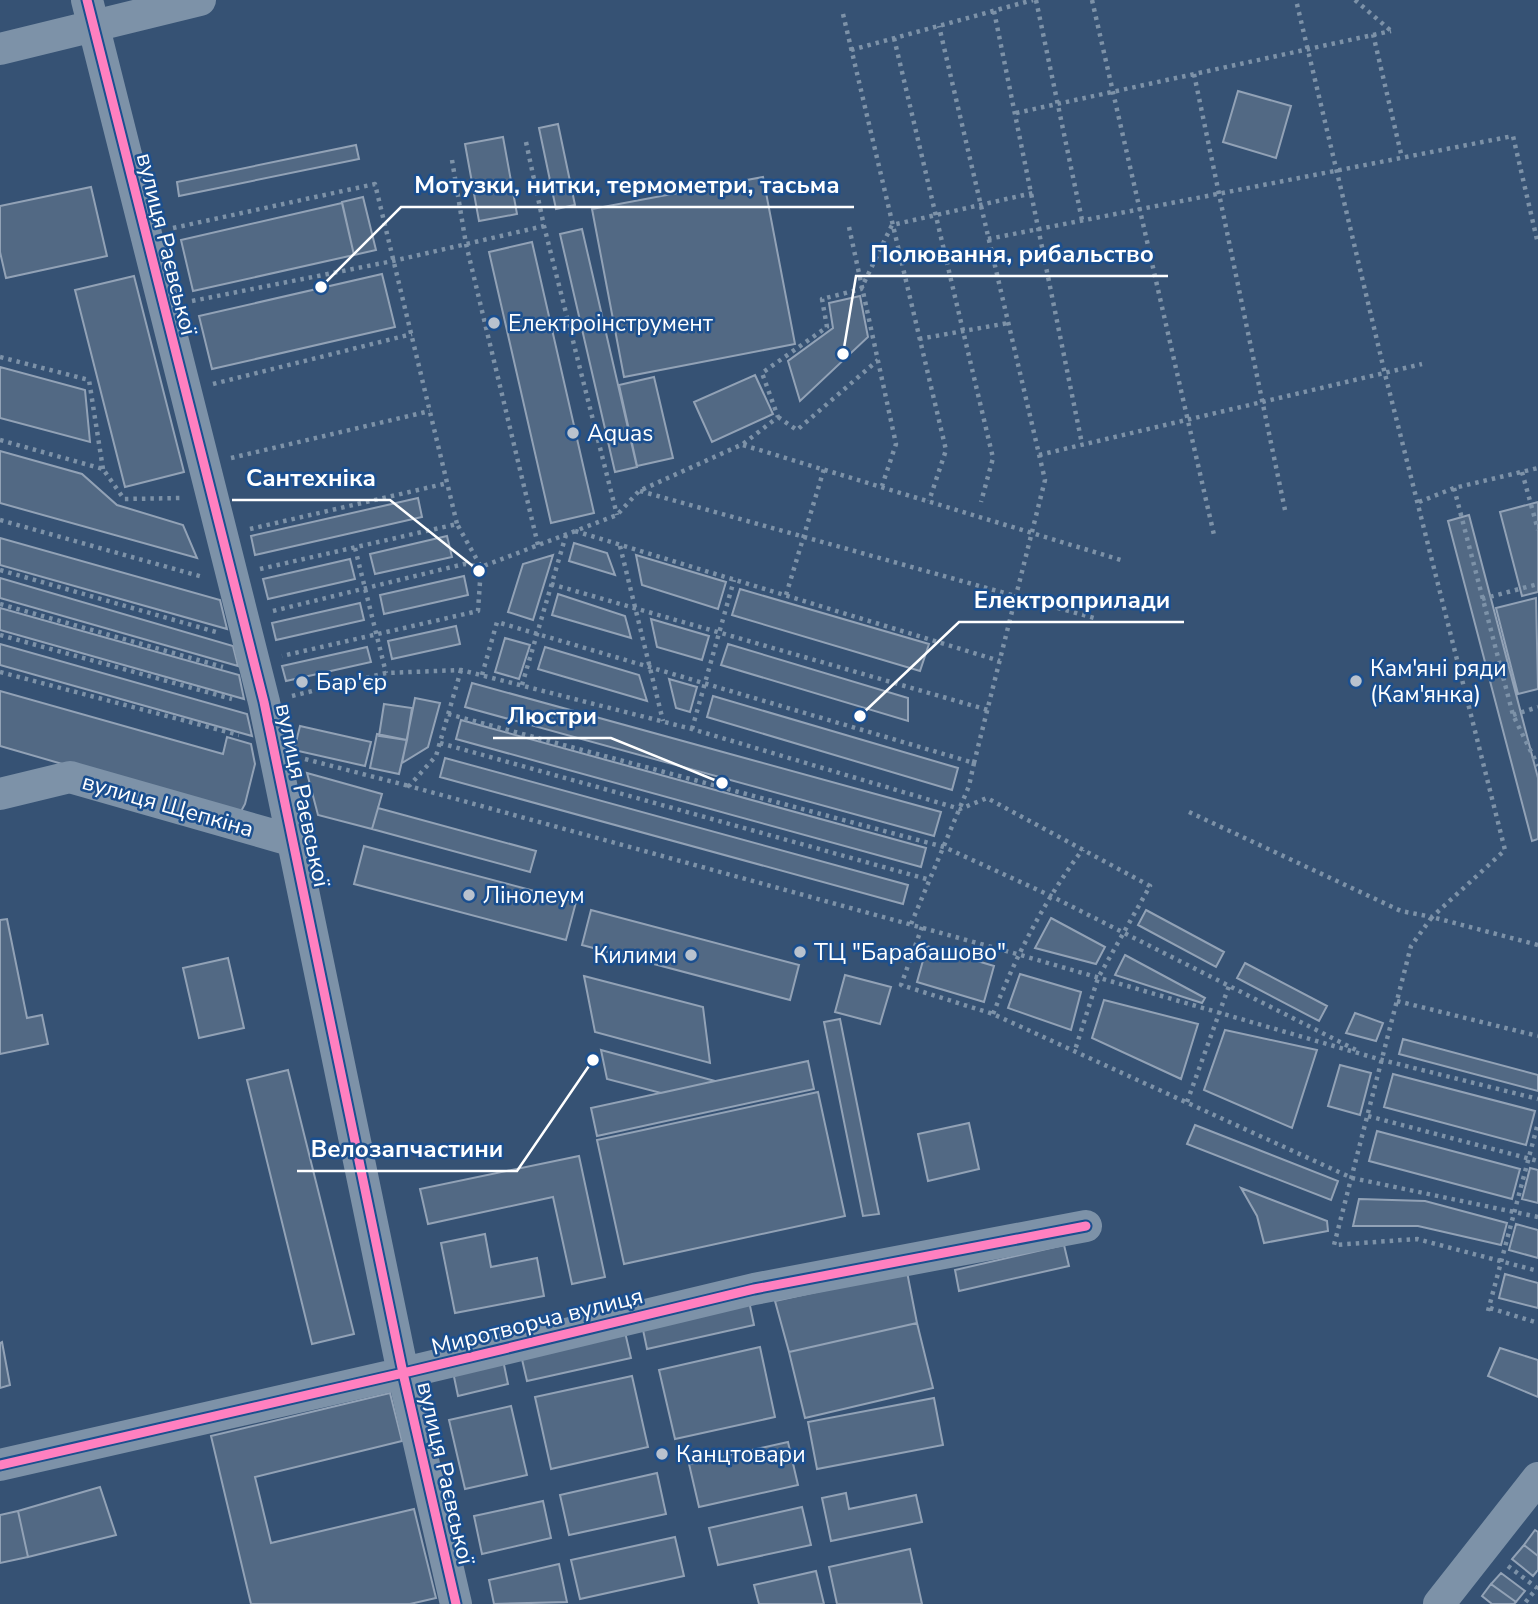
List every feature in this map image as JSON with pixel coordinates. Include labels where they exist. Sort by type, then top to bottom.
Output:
[{"type":"street","points":[[0,49],[90,14],[200,0]]},
{"type":"street","name":"вулиця Раєвської","points":[[90,14],[222,536],[219,577],[249,701],[274,751],[404,1373],[456,1604]]},
{"type":"street","name":"вулиця Щепкіна","points":[[0,794],[70,777],[294,841]]},
{"type":"street","name":"Миротворча вулиця","points":[[0,1465],[404,1373],[754,1289],[1086,1226]]},
{"type":"street","points":[[1439,1604],[1538,1478]]},
{"type":"path","points":[[851,50],[1035,0],[1082,220]]},
{"type":"path","points":[[1092,0],[1214,535]]},
{"type":"path","points":[[1296,0],[1385,373],[1505,850],[1432,917],[1411,946],[1334,1245],[1417,1239],[1538,1271]]},
{"type":"path","points":[[1016,113],[1391,31],[1355,0]]},
{"type":"path","points":[[994,11],[1082,444]]},
{"type":"path","points":[[843,14],[946,450],[929,501]]},
{"type":"path","points":[[911,924],[960,809],[974,763],[1045,480],[939,26]]},
{"type":"path","points":[[1373,34],[1402,158]]},
{"type":"path","points":[[894,38],[993,458],[981,502]]},
{"type":"path","points":[[1194,75],[1285,510]]},
{"type":"path","points":[[988,239],[1513,136],[1538,244]]},
{"type":"path","points":[[527,142],[544,226],[617,515]]},
{"type":"path","points":[[452,160],[466,244],[538,545]]},
{"type":"path","points":[[0,604],[242,666],[478,611],[481,566],[457,524],[375,184],[145,235]]},
{"type":"path","points":[[892,225],[1033,193]]},
{"type":"path","points":[[877,360],[797,430],[778,417],[762,373],[827,327],[822,299],[861,289],[892,225]]},
{"type":"path","points":[[164,307],[393,261],[544,226]]},
{"type":"path","points":[[849,227],[896,444],[882,486]]},
{"type":"path","points":[[919,339],[1008,323]]},
{"type":"path","points":[[185,391],[412,334]]},
{"type":"path","points":[[0,357],[89,380],[103,469],[124,499],[211,497]]},
{"type":"path","points":[[1039,455],[1422,364]]},
{"type":"path","points":[[203,465],[430,411]]},
{"type":"path","points":[[0,570],[232,626],[365,587],[464,564],[481,566],[617,515],[639,491],[743,444],[778,417]]},
{"type":"path","points":[[0,440],[103,469]]},
{"type":"path","points":[[743,444],[1124,561]]},
{"type":"path","points":[[1419,502],[1454,488],[1538,468]]},
{"type":"path","points":[[786,595],[824,469]]},
{"type":"path","points":[[1522,472],[1538,530]]},
{"type":"path","points":[[222,536],[448,483]]},
{"type":"path","points":[[1454,488],[1513,715],[1538,766]]},
{"type":"path","points":[[639,491],[1094,618]]},
{"type":"path","points":[[0,520],[219,577],[457,524]]},
{"type":"path","points":[[574,531],[1000,661]]},
{"type":"path","points":[[522,685],[566,534]]},
{"type":"path","points":[[620,545],[663,722]]},
{"type":"path","points":[[355,548],[386,673]]},
{"type":"path","points":[[692,729],[734,580]]},
{"type":"path","points":[[551,584],[988,710]]},
{"type":"path","points":[[1482,599],[1538,584]]},
{"type":"path","points":[[482,675],[498,622],[974,763]]},
{"type":"path","points":[[0,635],[249,701],[386,673],[461,670],[692,729],[960,809],[987,799],[1150,886],[1098,978],[1075,1050]]},
{"type":"path","points":[[409,786],[436,756],[461,670]]},
{"type":"path","points":[[0,672],[220,732],[246,736]]},
{"type":"path","points":[[1513,715],[1538,707]]},
{"type":"path","points":[[448,714],[944,847],[1049,895],[1369,1057]]},
{"type":"path","points":[[440,743],[930,880]]},
{"type":"path","points":[[274,751],[922,927],[1369,1057],[1538,1099]]},
{"type":"path","points":[[1189,812],[1401,911],[1538,945]]},
{"type":"path","points":[[993,1014],[1017,954],[1049,895],[1083,849]]},
{"type":"path","points":[[922,927],[901,985],[993,1014],[1352,1178],[1538,1217]]},
{"type":"path","points":[[1187,1102],[1228,986]]},
{"type":"path","points":[[1396,1001],[1538,1036]]},
{"type":"path","points":[[1368,1116],[1538,1161]]},
{"type":"path","points":[[1538,1124],[1489,1309],[1538,1323]]},
{"type":"path","points":[[1502,1561],[1538,1588],[1524,1604]]},
{"type":"building","points":[[1238,91],[1291,106],[1276,158],[1223,142]]},
{"type":"building","points":[[558,124],[575,205],[556,209],[539,128]]},
{"type":"building","points":[[503,137],[517,214],[479,221],[465,144]]},
{"type":"building","points":[[356,145],[359,159],[179,196],[177,182]]},
{"type":"building","points":[[763,177],[795,344],[624,377],[592,209]]},
{"type":"building","points":[[91,187],[107,256],[6,278],[0,252],[0,206]]},
{"type":"building","points":[[363,197],[376,250],[354,255],[342,202]]},
{"type":"building","points":[[342,203],[354,255],[193,291],[181,240]]},
{"type":"building","points":[[582,229],[637,467],[615,472],[560,234]]},
{"type":"building","points":[[532,242],[594,513],[551,523],[489,252]]},
{"type":"building","points":[[382,274],[395,327],[212,369],[199,316]]},
{"type":"building","points":[[134,276],[184,472],[125,487],[75,290]]},
{"type":"building","points":[[860,296],[868,337],[800,401],[788,361],[833,328],[829,303]]},
{"type":"building","points":[[0,367],[85,390],[90,442],[0,418]]},
{"type":"building","points":[[755,375],[773,414],[712,442],[694,402]]},
{"type":"building","points":[[654,377],[673,458],[637,466],[619,385]]},
{"type":"building","points":[[0,451],[82,474],[117,505],[183,525],[197,558],[0,503]]},
{"type":"building","points":[[418,498],[422,517],[255,555],[251,536]]},
{"type":"building","points":[[1538,502],[1538,592],[1522,596],[1500,512]]},
{"type":"building","points":[[1469,515],[1538,778],[1538,839],[1532,841],[1448,521]]},
{"type":"building","points":[[447,536],[452,557],[375,574],[370,554]]},
{"type":"building","points":[[0,538],[220,600],[227,629],[0,565]]},
{"type":"building","points":[[574,543],[607,553],[615,575],[569,561]]},
{"type":"building","points":[[553,555],[533,620],[508,612],[523,564]]},
{"type":"building","points":[[636,555],[726,582],[718,609],[642,585]]},
{"type":"building","points":[[350,559],[355,579],[268,599],[263,579]]},
{"type":"building","points":[[464,576],[468,595],[384,614],[380,595]]},
{"type":"building","points":[[0,578],[233,646],[238,666],[0,598]]},
{"type":"building","points":[[740,589],[929,644],[920,671],[732,615]]},
{"type":"building","points":[[558,594],[625,616],[631,638],[552,615]]},
{"type":"building","points":[[1536,598],[1538,689],[1518,694],[1496,608]]},
{"type":"building","points":[[360,603],[364,620],[276,640],[272,623]]},
{"type":"building","points":[[0,608],[239,675],[244,699],[0,630]]},
{"type":"building","points":[[651,619],[709,636],[702,660],[657,647]]},
{"type":"building","points":[[456,626],[460,644],[392,659],[388,641]]},
{"type":"building","points":[[505,638],[530,645],[519,679],[495,672]]},
{"type":"building","points":[[0,644],[247,714],[252,736],[0,665]]},
{"type":"building","points":[[728,644],[908,698],[908,721],[721,665]]},
{"type":"building","points":[[367,647],[371,662],[286,681],[282,666]]},
{"type":"building","points":[[545,647],[639,675],[647,701],[538,669]]},
{"type":"building","points":[[669,679],[697,687],[690,712],[676,708]]},
{"type":"building","points":[[472,683],[941,812],[934,836],[465,707]]},
{"type":"building","points":[[0,691],[223,754],[227,737],[251,744],[255,764],[245,804],[239,815],[0,746]]},
{"type":"building","points":[[713,696],[958,768],[952,790],[707,717]]},
{"type":"building","points":[[415,698],[440,703],[428,747],[402,763]]},
{"type":"building","points":[[384,704],[412,708],[407,740],[379,736]]},
{"type":"building","points":[[461,720],[926,848],[921,867],[456,739]]},
{"type":"building","points":[[300,726],[371,742],[365,766],[294,750]]},
{"type":"building","points":[[377,734],[407,740],[399,774],[370,768]]},
{"type":"building","points":[[445,758],[908,885],[903,904],[440,777]]},
{"type":"building","points":[[307,773],[382,794],[372,829],[318,815]]},
{"type":"building","points":[[378,808],[536,851],[530,872],[372,829]]},
{"type":"building","points":[[364,846],[576,902],[566,940],[354,884]]},
{"type":"building","points":[[591,910],[799,965],[790,1000],[582,945]]},
{"type":"building","points":[[1146,910],[1224,952],[1216,967],[1138,925]]},
{"type":"building","points":[[1051,918],[1105,947],[1096,964],[1035,948]]},
{"type":"building","points":[[7,919],[27,1018],[42,1015],[48,1044],[0,1054],[0,920]]},
{"type":"building","points":[[927,946],[994,966],[984,1002],[917,982]]},
{"type":"building","points":[[1125,955],[1205,998],[1202,1003],[1115,975]]},
{"type":"building","points":[[228,958],[244,1028],[199,1038],[183,968]]},
{"type":"building","points":[[1245,963],[1327,1006],[1319,1021],[1237,978]]},
{"type":"building","points":[[1020,974],[1081,992],[1071,1030],[1008,1008]]},
{"type":"building","points":[[845,975],[891,987],[880,1024],[835,1012]]},
{"type":"building","points":[[584,976],[703,1007],[710,1063],[595,1032]]},
{"type":"building","points":[[1104,1000],[1198,1024],[1181,1079],[1092,1038]]},
{"type":"building","points":[[1355,1013],[1383,1023],[1376,1041],[1346,1033]]},
{"type":"building","points":[[840,1019],[879,1214],[863,1216],[824,1022]]},
{"type":"building","points":[[1225,1030],[1317,1050],[1292,1128],[1204,1090]]},
{"type":"building","points":[[1403,1039],[1538,1075],[1538,1091],[1399,1054]]},
{"type":"building","points":[[601,1050],[715,1081],[661,1093],[607,1079]]},
{"type":"building","points":[[808,1061],[814,1089],[597,1136],[591,1108]]},
{"type":"building","points":[[1340,1065],[1371,1073],[1360,1115],[1328,1106]]},
{"type":"building","points":[[288,1070],[354,1334],[312,1344],[247,1080]]},
{"type":"building","points":[[1393,1074],[1535,1111],[1526,1145],[1384,1107]]},
{"type":"building","points":[[818,1092],[845,1216],[624,1264],[597,1140]]},
{"type":"building","points":[[969,1123],[979,1169],[928,1181],[918,1134]]},
{"type":"building","points":[[1195,1125],[1338,1181],[1331,1200],[1187,1144]]},
{"type":"building","points":[[1377,1131],[1520,1169],[1512,1199],[1369,1161]]},
{"type":"building","points":[[579,1156],[605,1277],[572,1284],[553,1197],[428,1224],[420,1189]]},
{"type":"building","points":[[1530,1168],[1538,1170],[1538,1203],[1522,1199]]},
{"type":"building","points":[[1241,1188],[1327,1221],[1328,1231],[1264,1243],[1257,1216]]},
{"type":"building","points":[[1359,1199],[1425,1201],[1507,1223],[1501,1245],[1418,1226],[1353,1226]]},
{"type":"building","points":[[1516,1224],[1538,1230],[1538,1258],[1509,1250]]},
{"type":"building","points":[[485,1234],[491,1267],[537,1258],[544,1296],[455,1313],[441,1243]]},
{"type":"building","points":[[1064,1245],[1069,1266],[959,1291],[955,1270]]},
{"type":"building","points":[[907,1272],[917,1323],[789,1352],[775,1301]]},
{"type":"building","points":[[1505,1274],[1538,1283],[1538,1308],[1499,1298]]},
{"type":"building","points":[[749,1301],[754,1325],[647,1349],[642,1325]]},
{"type":"building","points":[[917,1323],[933,1388],[805,1418],[789,1352]]},
{"type":"building","points":[[625,1332],[631,1358],[527,1381],[521,1355]]},
{"type":"building","points":[[2,1342],[10,1385],[0,1388],[0,1343]]},
{"type":"building","points":[[760,1347],[775,1417],[675,1439],[659,1370]]},
{"type":"building","points":[[1500,1348],[1538,1360],[1538,1397],[1488,1376]]},
{"type":"building","points":[[503,1360],[508,1384],[458,1396],[453,1372]]},
{"type":"building","points":[[632,1376],[648,1447],[551,1469],[535,1397]]},
{"type":"building","points":[[390,1393],[402,1441],[255,1477],[271,1543],[414,1509],[436,1598],[410,1604],[251,1604],[211,1436]]},
{"type":"building","points":[[934,1398],[943,1445],[817,1469],[808,1422]]},
{"type":"building","points":[[511,1406],[527,1475],[465,1489],[449,1420]]},
{"type":"building","points":[[788,1442],[798,1485],[699,1507],[689,1464]]},
{"type":"building","points":[[657,1473],[666,1514],[569,1535],[560,1495]]},
{"type":"building","points":[[100,1487],[116,1535],[28,1557],[18,1511]]},
{"type":"building","points":[[846,1493],[849,1509],[916,1495],[922,1522],[831,1541],[822,1498]]},
{"type":"building","points":[[543,1501],[551,1538],[482,1554],[474,1516]]},
{"type":"building","points":[[802,1507],[811,1545],[718,1565],[709,1528]]},
{"type":"building","points":[[18,1511],[28,1557],[0,1563],[0,1515]]},
{"type":"building","points":[[1535,1530],[1538,1532],[1538,1556],[1524,1545]]},
{"type":"building","points":[[675,1537],[684,1576],[580,1599],[571,1560]]},
{"type":"building","points":[[1524,1545],[1538,1556],[1538,1570],[1533,1576],[1512,1559]]},
{"type":"building","points":[[910,1549],[922,1604],[837,1604],[829,1567]]},
{"type":"building","points":[[559,1564],[567,1602],[494,1604],[489,1580]]},
{"type":"building","points":[[816,1571],[824,1604],[759,1604],[754,1585]]},
{"type":"building","points":[[1501,1573],[1525,1591],[1516,1602],[1491,1584]]},
{"type":"building","points":[[1491,1584],[1516,1602],[1492,1604],[1482,1596]]},
{"type":"cycle path","points":[[87,0],[264,702],[403,1373],[456,1604]]},
{"type":"cycle path","points":[[0,1465],[412,1371],[754,1289],[1086,1226]]},
{"type":"place","name":"Мотузки, нитки, термометри, тасьма","points":[[321,287]]},
{"type":"place","name":"Електроінструмент","points":[[494,323]]},
{"type":"place","name":"Полювання, рибальство","points":[[843,354]]},
{"type":"place","name":"Aquas","points":[[573,433]]},
{"type":"place","name":"Сантехніка","points":[[479,571]]},
{"type":"place","name":"Кам'яні ряди (Кам'янка)","points":[[1356,681]]},
{"type":"place","name":"Бар'єр","points":[[302,682]]},
{"type":"place","name":"Електроприлади","points":[[860,716]]},
{"type":"place","name":"Люстри","points":[[722,783]]},
{"type":"place","name":"Лінолеум","points":[[469,895]]},
{"type":"place","name":"ТЦ \"Барабашово\"","points":[[800,952]]},
{"type":"place","name":"Килими","points":[[691,955]]},
{"type":"place","name":"Велозапчастини","points":[[593,1060]]},
{"type":"place","name":"Канцтовари","points":[[662,1454]]}]
